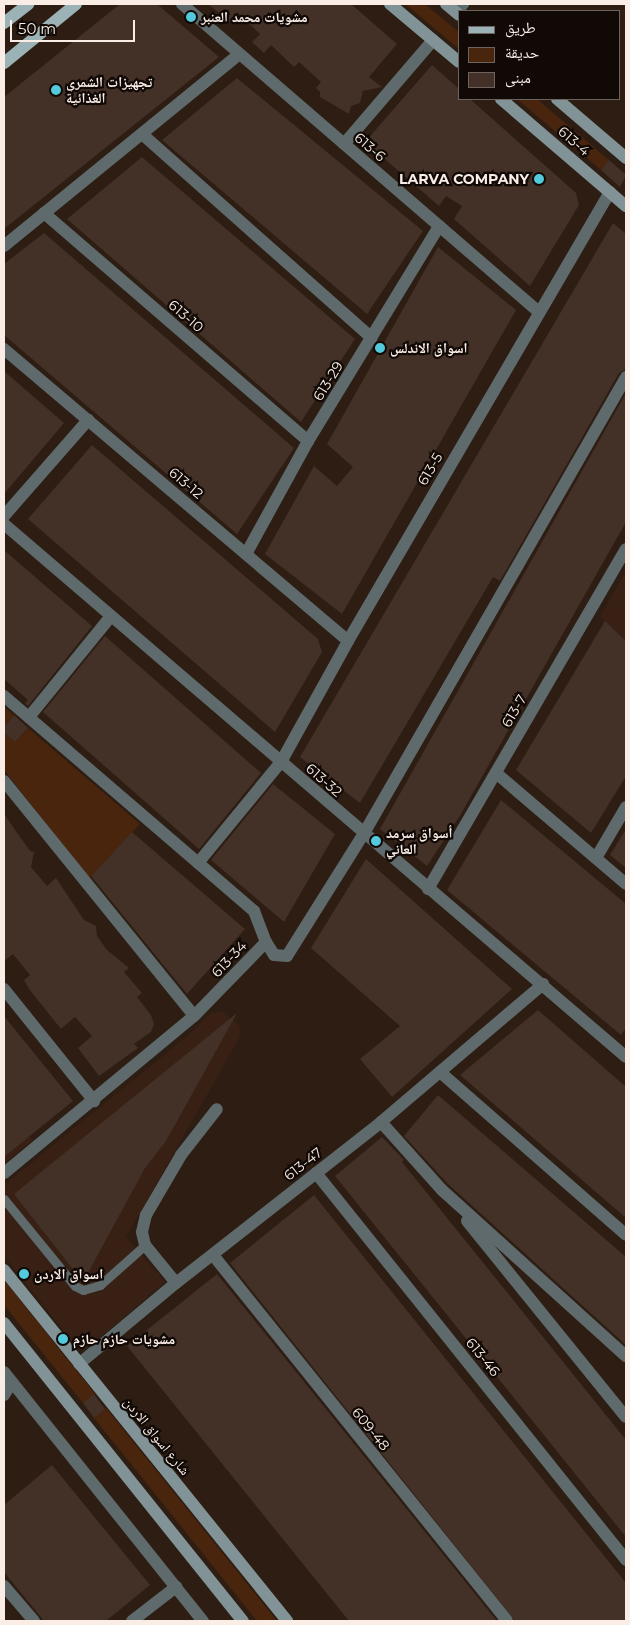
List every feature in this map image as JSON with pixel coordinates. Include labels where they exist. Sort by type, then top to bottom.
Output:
[{"type":"main road","points":[[4,23],[28,4]]},
{"type":"main road","points":[[4,63],[76,4]]},
{"type":"main road","points":[[390,4],[458,61]]},
{"type":"main road","name":"613-4","points":[[502,100],[626,206]]},
{"type":"main road","name":"613-4","points":[[558,100],[626,158]]},
{"type":"main road","name":"شارع اسواق الاردن","points":[[4,1270],[287,1621]]},
{"type":"main road","points":[[4,1323],[243,1621]]},
{"type":"street","name":"613-6","points":[[182,4],[539,312]]},
{"type":"street","points":[[344,144],[433,40]]},
{"type":"street","points":[[4,246],[240,54]]},
{"type":"street","points":[[142,134],[372,338]]},
{"type":"street","name":"613-5","points":[[198,862],[281,762],[348,641],[610,192]]},
{"type":"street","name":"613-10","points":[[44,213],[308,441]]},
{"type":"street","name":"613-29","points":[[246,554],[308,441],[439,226]]},
{"type":"street","name":"613-12","points":[[4,349],[348,641]]},
{"type":"street","points":[[266,942],[274,955],[287,956],[363,834],[626,377]]},
{"type":"street","points":[[4,516],[88,420]]},
{"type":"street","name":"613-32","points":[[4,524],[363,834],[626,1055]]},
{"type":"street","name":"613-7","points":[[428,889],[626,549]]},
{"type":"street","points":[[29,718],[111,616]]},
{"type":"street","name":"613-34","points":[[4,696],[254,911],[266,942],[194,1016],[94,1101],[4,1173]]},
{"type":"street","points":[[496,773],[626,884]]},
{"type":"street","points":[[4,781],[194,1016]]},
{"type":"street","points":[[596,858],[626,807]]},
{"type":"street","name":"613-47","points":[[79,1364],[176,1283],[381,1122],[543,984]]},
{"type":"street","points":[[4,989],[94,1101]]},
{"type":"street","points":[[440,1072],[626,1235]]},
{"type":"street","points":[[176,1283],[145,1245],[142,1232],[146,1215],[181,1155],[217,1109]]},
{"type":"street","points":[[381,1122],[442,1190],[626,1417]]},
{"type":"street","name":"613-46","points":[[316,1172],[626,1560]]},
{"type":"street","points":[[442,1190],[626,1356]]},
{"type":"street","name":"609-48","points":[[212,1255],[507,1621]]},
{"type":"street","points":[[4,1372],[203,1621]]},
{"type":"street","points":[[4,1394],[12,1382]]},
{"type":"street","points":[[4,1586],[34,1621]]},
{"type":"street","points":[[132,1621],[176,1587]]},
{"type":"lane","points":[[4,1199],[75,1286],[83,1290],[100,1285],[145,1245]]},
{"type":"shaded area","points":[[626,570],[626,641],[600,617]]},
{"type":"shaded area","points":[[222,1011],[239,1025],[241,1035],[126,1237],[165,1282],[87,1349],[78,1349],[4,1256],[4,1185],[185,1038],[211,1013]]},
{"type":"shaded area","points":[[4,1104],[33,1140],[4,1163]]},
{"type":"green space","points":[[405,4],[425,4],[458,31],[458,48]]},
{"type":"green space","points":[[518,100],[538,100],[609,160],[601,170]]},
{"type":"green space","points":[[4,707],[14,715],[4,727]]},
{"type":"green space","points":[[28,728],[140,824],[89,878],[4,770],[4,733],[15,742]]},
{"type":"green space","points":[[4,1280],[95,1394],[83,1403],[4,1305]]},
{"type":"green space","points":[[106,1408],[277,1621],[257,1621],[94,1418]]},
{"type":"building","points":[[120,4],[157,4],[219,57],[4,229],[4,97]]},
{"type":"building","points":[[208,4],[351,4],[397,44],[369,77],[382,87],[363,91],[360,103],[351,106],[349,114],[320,97],[320,92],[316,88],[321,82],[299,62],[294,67],[271,45],[264,53],[252,42],[260,34],[239,14],[231,23]]},
{"type":"building","points":[[432,65],[458,88],[458,100],[471,100],[576,193],[579,205],[530,286],[454,219],[462,206],[446,196],[439,206],[365,142]]},
{"type":"building","points":[[237,78],[423,231],[367,314],[162,140]]},
{"type":"building","points":[[142,157],[355,339],[301,422],[67,219]]},
{"type":"building","points":[[609,160],[626,175],[620,187],[601,170]]},
{"type":"building","points":[[613,223],[626,234],[626,369],[619,373],[500,581],[493,577],[360,803],[300,757]]},
{"type":"building","points":[[44,233],[294,448],[237,534],[4,335],[4,264]]},
{"type":"building","points":[[438,247],[516,310],[342,614],[265,554],[314,466],[337,486],[353,467],[327,444]]},
{"type":"building","points":[[4,371],[64,423],[4,494]]},
{"type":"building","points":[[626,393],[626,522],[461,814],[427,866],[380,829]]},
{"type":"building","points":[[92,445],[318,639],[322,652],[275,732],[28,519]]},
{"type":"building","points":[[4,550],[92,626],[28,706],[25,703],[28,700],[4,679]]},
{"type":"building","points":[[605,621],[626,641],[626,776],[591,833],[516,770]]},
{"type":"building","points":[[105,636],[261,773],[199,849],[43,712]]},
{"type":"building","points":[[14,715],[28,728],[15,742],[4,733],[4,727]]},
{"type":"building","points":[[273,784],[335,834],[284,922],[211,860]]},
{"type":"building","points":[[501,800],[626,904],[626,1028],[621,1035],[447,890]]},
{"type":"building","points":[[4,814],[30,851],[34,852],[31,867],[47,886],[56,878],[84,920],[96,926],[97,936],[107,950],[129,968],[124,972],[142,993],[137,997],[151,1015],[154,1024],[151,1032],[134,1044],[138,1048],[99,1076],[78,1048],[92,1036],[75,1017],[61,1029],[29,989],[24,980],[30,975],[13,954],[4,961]]},
{"type":"building","points":[[626,829],[626,868],[610,855]]},
{"type":"building","points":[[132,832],[245,929],[187,994],[91,876]]},
{"type":"building","points":[[366,859],[512,989],[392,1097],[360,1059],[400,1026],[311,948]]},
{"type":"building","points":[[538,1010],[626,1087],[626,1218],[460,1075]]},
{"type":"building","points":[[237,1013],[166,1141],[145,1168],[83,1282],[14,1194]]},
{"type":"building","points":[[4,1016],[73,1101],[4,1157]]},
{"type":"building","points":[[438,1095],[626,1257],[626,1345],[448,1184],[404,1136]]},
{"type":"building","points":[[382,1137],[404,1160],[402,1162],[626,1440],[626,1537],[335,1176]]},
{"type":"building","points":[[314,1195],[626,1583],[626,1621],[515,1621],[230,1263]]},
{"type":"building","points":[[217,1274],[497,1621],[349,1621],[127,1346]]},
{"type":"building","points":[[94,1394],[105,1409],[94,1418],[83,1403]]},
{"type":"building","points":[[52,1465],[150,1585],[106,1621],[44,1621],[4,1572],[4,1505]]},
{"type":"place","name":"مشويات محمد العنبر","points":[[191,17]]},
{"type":"place","name":"تجهيزات الشمري الغذائية","points":[[56,90]]},
{"type":"place","name":"LARVA COMPANY","points":[[539,179]]},
{"type":"place","name":"اسواق الاندلس","points":[[380,348]]},
{"type":"place","name":"أسواق سرمد العاني","points":[[376,841]]},
{"type":"place","name":"اسواق الاردن","points":[[24,1274]]},
{"type":"place","name":"مشويات حازم حازم","points":[[63,1339]]}]
